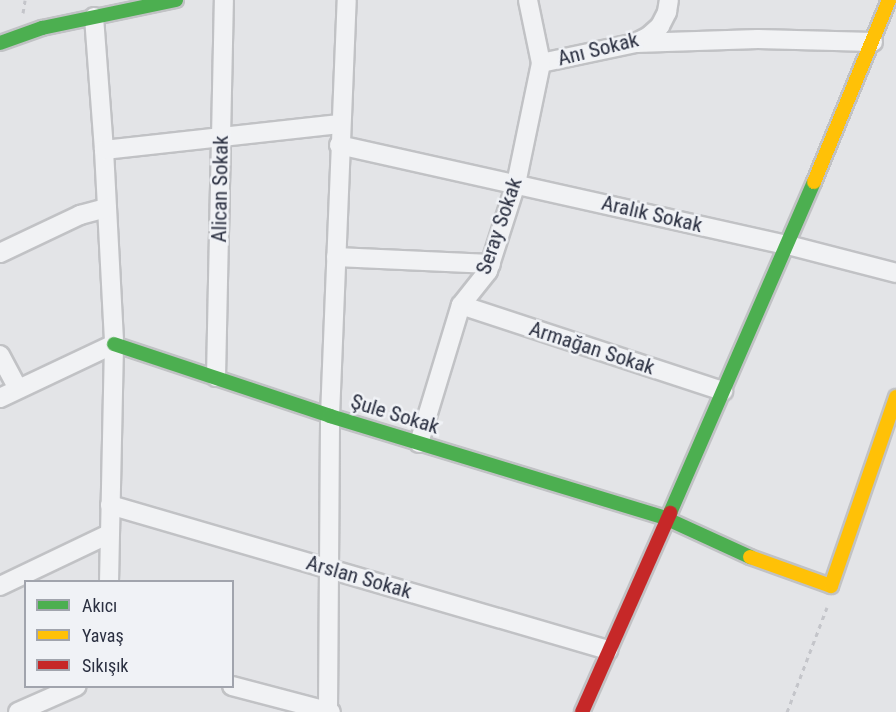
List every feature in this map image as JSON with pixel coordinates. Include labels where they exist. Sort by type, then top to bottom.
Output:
[{"type":"street","points":[[0,43],[42,28],[176,0]]},
{"type":"street","name":"Alican Sokak","points":[[216,377],[224,0]]},
{"type":"street","points":[[234,687],[330,712],[328,567],[330,416],[339,145],[347,0]]},
{"type":"street","name":"Seray Sokak","points":[[419,443],[461,305],[483,278],[491,264],[516,184],[541,63],[528,0]]},
{"type":"street","name":"Anı Sokak","points":[[541,63],[636,43],[649,36],[660,26],[667,12],[669,0]]},
{"type":"street","points":[[582,712],[665,518],[788,245],[889,0]]},
{"type":"street","points":[[93,17],[104,150],[114,344],[109,580]]},
{"type":"street","points":[[636,43],[758,39],[873,42]]},
{"type":"street","points":[[104,150],[340,124]]},
{"type":"street","name":"Aralık Sokak","points":[[339,145],[788,245],[896,273]]},
{"type":"street","points":[[0,253],[80,215],[107,208]]},
{"type":"street","points":[[336,257],[491,264]]},
{"type":"street","name":"Armağan Sokak","points":[[461,305],[723,391]]},
{"type":"street","points":[[0,398],[114,344]]},
{"type":"street","name":"Şule Sokak","points":[[114,344],[330,416],[665,518],[762,562],[831,586]]},
{"type":"street","points":[[0,355],[18,389]]},
{"type":"street","points":[[831,586],[896,398]]},
{"type":"street","name":"Arslan Sokak","points":[[110,505],[608,650]]},
{"type":"street","points":[[0,586],[110,534]]},
{"type":"street","points":[[22,711],[75,688]]},
{"type":"path","points":[[787,712],[828,605],[831,586]]},
{"type":"traffic: fast","points":[[0,43],[42,28],[176,0]]},
{"type":"traffic: fast","points":[[670,513],[814,182]]},
{"type":"traffic: fast","points":[[114,344],[330,416],[665,518],[750,557]]},
{"type":"traffic: slow","points":[[814,182],[889,0]]},
{"type":"traffic: slow","points":[[750,557],[831,586],[896,397]]},
{"type":"traffic: jam","points":[[582,712],[670,513]]}]
